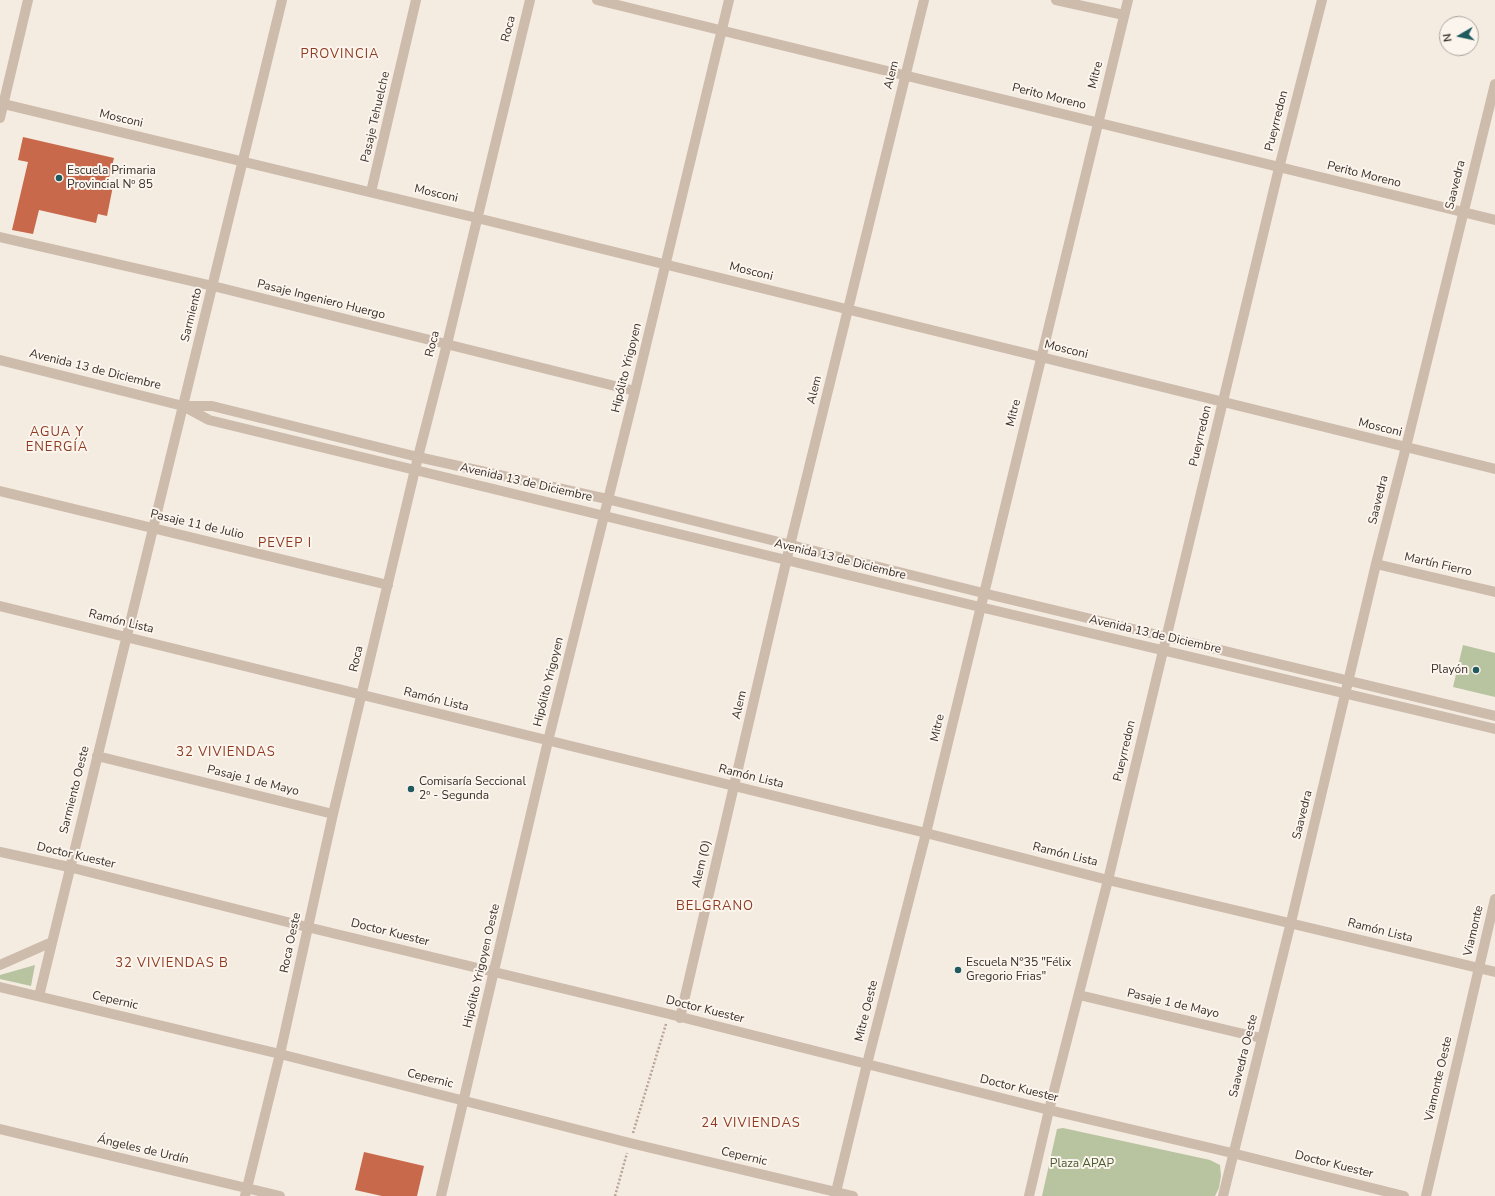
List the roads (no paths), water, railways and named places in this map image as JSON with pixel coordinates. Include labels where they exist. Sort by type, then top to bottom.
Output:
[{"type":"street","points":[[0,118],[2,104],[28,0]]},
{"type":"street","name":"Sarmiento","points":[[126,636],[154,529],[282,0]]},
{"type":"street","name":"Pasaje Tehuelche","points":[[371,192],[416,0]]},
{"type":"street","name":"Roca","points":[[362,695],[418,457],[447,344],[530,0]]},
{"type":"street","name":"Perito Moreno","points":[[597,0],[1495,220]]},
{"type":"street","name":"Hipólito Yrigoyen","points":[[548,741],[635,391],[729,0]]},
{"type":"street","name":"Alem","points":[[734,786],[790,545],[924,0]]},
{"type":"street","points":[[1056,0],[1124,16]]},
{"type":"street","name":"Mitre","points":[[926,833],[1128,0]]},
{"type":"street","name":"Pueyrredon","points":[[1029,1196],[1049,1110],[1108,880],[1279,168],[1322,0]]},
{"type":"street","name":"Saavedra","points":[[1291,922],[1376,564],[1495,84]]},
{"type":"street","name":"Mosconi","points":[[2,104],[666,264],[1495,469]]},
{"type":"street","name":"Pasaje Ingeniero Huergo","points":[[0,237],[213,286],[635,391]]},
{"type":"street","name":"Avenida 13 de Diciembre","points":[[0,360],[183,406],[212,406],[418,457],[607,499],[1348,682],[1495,716]]},
{"type":"street","name":"Avenida 13 de Diciembre","points":[[183,406],[209,420],[1163,651],[1495,729]]},
{"type":"street","name":"Pasaje 11 de Julio","points":[[0,491],[388,585]]},
{"type":"street","name":"Martín Fierro","points":[[1376,564],[1495,592]]},
{"type":"street","name":"Ramón Lista","points":[[0,606],[926,833],[1108,880],[1291,922],[1495,972]]},
{"type":"street","name":"Sarmiento Oeste","points":[[39,996],[126,636]]},
{"type":"street","name":"Roca Oeste","points":[[246,1192],[280,1054],[307,927],[362,695]]},
{"type":"street","name":"Hipólito Yrigoyen Oeste","points":[[441,1196],[548,741]]},
{"type":"street","name":"Pasaje 1 de Mayo","points":[[97,756],[333,814]]},
{"type":"street","name":"Alem (O)","points":[[680,1018],[734,786]]},
{"type":"street","name":"Mitre Oeste","points":[[836,1194],[867,1064],[926,833]]},
{"type":"street","name":"Doctor Kuester","points":[[0,852],[70,867],[307,927],[669,1014],[1049,1110],[1232,1153],[1404,1196]]},
{"type":"street","name":"Viamonte","points":[[1478,968],[1495,899]]},
{"type":"street","name":"Saavedra Oeste","points":[[1223,1196],[1232,1153],[1291,922]]},
{"type":"street","points":[[0,965],[52,942]]},
{"type":"street","name":"Viamonte Oeste","points":[[1426,1196],[1478,968]]},
{"type":"street","name":"Cepernic","points":[[0,987],[280,1054],[836,1194],[853,1196]]},
{"type":"street","name":"Pasaje 1 de Mayo","points":[[1079,995],[1261,1038]]},
{"type":"street","name":"Ángeles de Urdín","points":[[0,1129],[246,1192],[280,1196]]},
{"type":"place","name":"Escuela Primaria Provincial Nº 85","points":[[59,178]]},
{"type":"place","name":"Playón","points":[[1476,670]]},
{"type":"place","name":"Comisaría Seccional 2º - Segunda","points":[[411,789]]},
{"type":"place","name":"Escuela N°35 \"Félix Gregorio Frias\"","points":[[958,970]]},
{"type":"district","name":"PROVINCIA","points":[[340,55]]},
{"type":"district","name":"AGUA Y ENERGÍA","points":[[57,440]]},
{"type":"district","name":"PEVEP I","points":[[285,544]]},
{"type":"district","name":"32 VIVIENDAS","points":[[226,753]]},
{"type":"district","name":"BELGRANO","points":[[715,907]]},
{"type":"district","name":"32 VIVIENDAS B","points":[[172,964]]},
{"type":"district","name":"24 VIVIENDAS","points":[[751,1124]]},
{"type":"park label","name":"Plaza APAP","points":[[1082,1164]]}]
